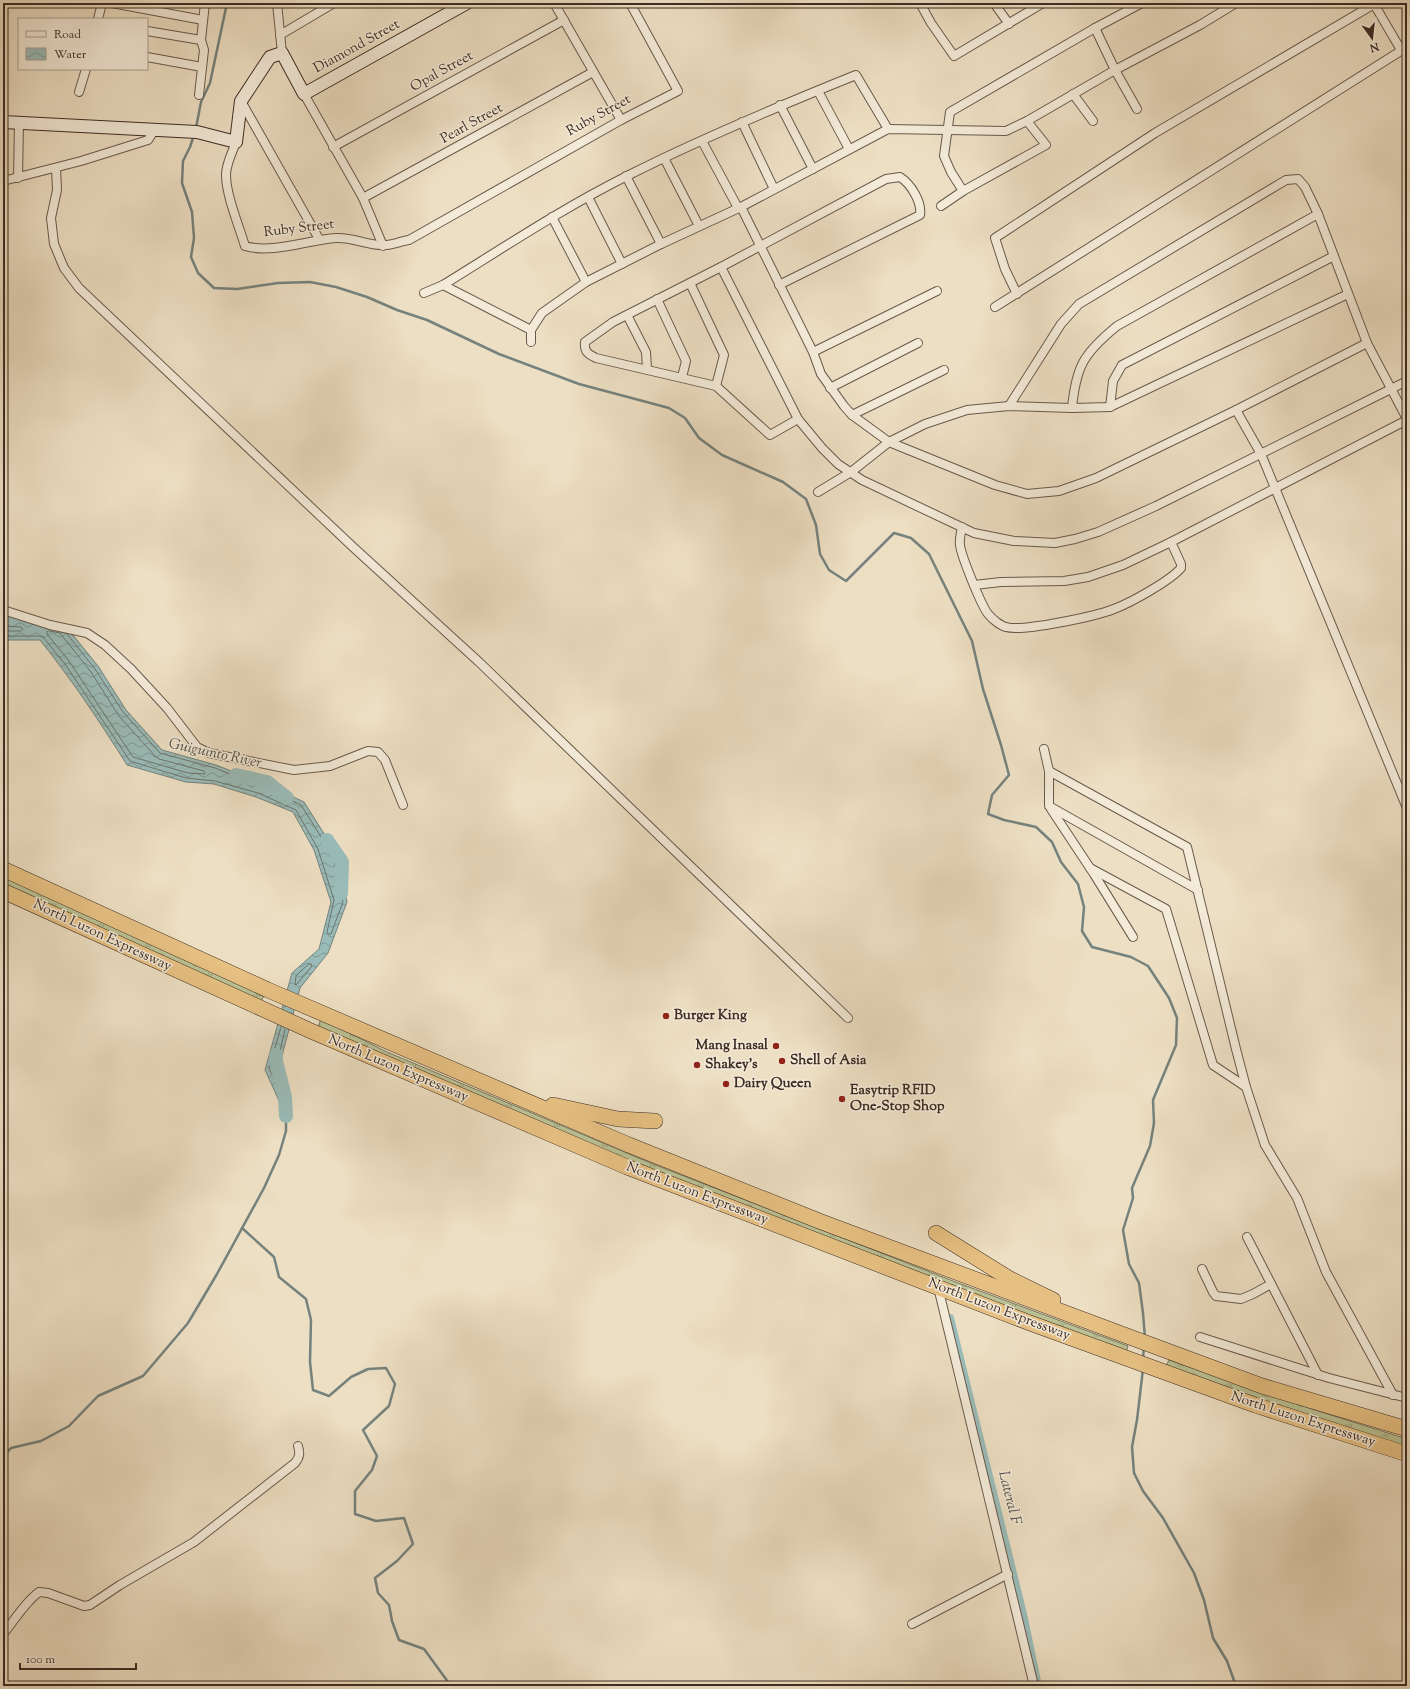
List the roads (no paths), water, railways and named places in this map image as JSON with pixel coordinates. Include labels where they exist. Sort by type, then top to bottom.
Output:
[{"type":"highway","name":"North Luzon Expressway","points":[[3,869],[268,990],[629,1145],[827,1223],[1166,1351],[1262,1386],[1407,1429]]},
{"type":"highway","name":"North Luzon Expressway","points":[[3,891],[311,1031],[626,1167],[1030,1323],[1255,1405],[1407,1454]]},
{"type":"highway","points":[[422,1056],[553,1105],[618,1119],[655,1121]]},
{"type":"highway","points":[[936,1233],[1010,1278],[1104,1323],[1131,1338]]},
{"type":"street","points":[[98,18],[102,3]]},
{"type":"street","points":[[112,3],[203,20]]},
{"type":"street","points":[[199,95],[204,50],[202,40],[205,3]]},
{"type":"street","points":[[277,3],[282,53],[333,147],[363,198],[383,246]]},
{"type":"street","points":[[280,35],[334,3]]},
{"type":"street","name":"Diamond Street","points":[[304,94],[467,3]]},
{"type":"street","points":[[554,3],[621,120]]},
{"type":"street","name":"Ruby Street","points":[[282,53],[270,57],[241,101],[236,142],[227,168],[226,176],[229,193],[245,246],[254,249],[267,249],[319,239],[339,238],[383,246],[409,240],[621,120],[678,91],[630,3]]},
{"type":"street","points":[[920,3],[931,23],[954,56],[1043,3]]},
{"type":"street","points":[[994,3],[1008,24]]},
{"type":"street","points":[[963,191],[951,172],[944,156],[950,112],[1095,28],[1142,3]]},
{"type":"street","points":[[532,342],[531,330],[542,313],[586,282],[661,244],[740,208],[888,129],[1006,131],[1028,121],[1115,70],[1236,3]]},
{"type":"street","points":[[995,308],[1404,49],[1375,4],[1155,133],[995,238],[1005,269],[1017,294]]},
{"type":"street","name":"Opal Street","points":[[333,147],[564,20]]},
{"type":"street","points":[[1095,28],[1115,70],[1138,109]]},
{"type":"street","points":[[148,31],[202,40]]},
{"type":"street","points":[[148,57],[202,67]]},
{"type":"street","points":[[79,92],[86,70]]},
{"type":"street","name":"Pearl Street","points":[[363,198],[593,72]]},
{"type":"street","points":[[424,293],[443,285],[552,217],[626,176],[780,105],[856,75],[888,129]]},
{"type":"street","points":[[818,90],[849,150]]},
{"type":"street","points":[[1073,94],[1093,121]]},
{"type":"street","points":[[241,101],[319,239]]},
{"type":"street","points":[[780,105],[813,169]]},
{"type":"street","points":[[941,206],[963,191],[1046,145],[1028,121]]},
{"type":"street","points":[[3,122],[197,132],[236,142]]},
{"type":"street","points":[[18,178],[19,122]]},
{"type":"street","points":[[742,122],[774,189]]},
{"type":"street","points":[[3,181],[56,168],[148,140],[155,129]]},
{"type":"street","points":[[702,141],[761,246],[813,352],[822,374],[830,388],[852,415],[889,442],[995,485],[1027,494],[1043,494],[1059,491],[1096,478],[1236,410],[1367,343]]},
{"type":"street","points":[[664,158],[699,226]]},
{"type":"street","points":[[56,168],[57,190],[51,218],[54,244],[64,268],[79,288],[353,547],[479,662],[848,1018]]},
{"type":"street","points":[[626,176],[661,244]]},
{"type":"street","points":[[779,285],[920,215],[920,206],[906,181],[900,177],[886,179],[721,267],[613,322],[585,342],[585,348],[587,354],[596,358],[716,386],[770,436],[798,419]]},
{"type":"street","points":[[974,585],[1001,582],[1064,581],[1088,576],[1123,565],[1171,542],[1407,420],[1367,343],[1318,214],[1298,179],[1286,180],[1079,304],[1061,324],[1009,406]]},
{"type":"street","points":[[588,197],[622,264]]},
{"type":"street","points":[[1072,408],[1074,386],[1082,362],[1098,341],[1117,326],[1318,214]]},
{"type":"street","points":[[552,217],[586,282]]},
{"type":"street","points":[[1110,407],[1113,381],[1122,366],[1334,256]]},
{"type":"street","points":[[721,267],[798,419],[822,448],[838,464],[862,480],[974,533],[1014,541],[1055,543],[1098,532],[1156,506],[1407,381]]},
{"type":"street","points":[[690,283],[724,355],[716,386]]},
{"type":"street","points":[[443,285],[531,330]]},
{"type":"street","points":[[813,352],[937,291]]},
{"type":"street","points":[[818,492],[851,472],[889,442],[925,424],[967,410],[1009,406],[1072,408],[1110,407],[1348,294]]},
{"type":"street","points":[[657,299],[686,361],[682,377]]},
{"type":"street","points":[[627,315],[646,352],[647,369]]},
{"type":"street","points":[[830,388],[918,343]]},
{"type":"street","points":[[852,415],[944,370]]},
{"type":"street","points":[[1236,410],[1261,454],[1407,808]]},
{"type":"street","points":[[962,527],[960,543],[962,556],[974,585],[988,614],[1006,627],[1032,628],[1113,610],[1129,603],[1181,568],[1181,564],[1171,542]]},
{"type":"street","points":[[3,610],[50,625],[87,633],[105,644],[130,668],[167,708],[197,747],[203,750],[224,756],[294,770],[330,766],[368,751],[378,752],[385,760],[403,805]]},
{"type":"street","points":[[1044,749],[1049,771],[1049,806],[1133,937]]},
{"type":"street","points":[[1049,771],[1187,847],[1246,1087],[1265,1145],[1297,1198],[1326,1272],[1393,1395]]},
{"type":"street","points":[[1049,806],[1198,890]]},
{"type":"street","points":[[1090,868],[1166,909],[1213,1065],[1246,1087]]},
{"type":"street","points":[[1246,1237],[1318,1375]]},
{"type":"street","points":[[1202,1269],[1216,1296],[1241,1299],[1271,1284]]},
{"type":"street","points":[[938,1287],[1034,1686]]},
{"type":"street","points":[[1200,1337],[1318,1375],[1407,1398]]},
{"type":"street","points":[[3,1634],[26,1604],[39,1592],[48,1593],[84,1606],[90,1605],[120,1584],[194,1542],[295,1463],[299,1458],[300,1453],[298,1446]]},
{"type":"street","points":[[912,1624],[1008,1574]]},
{"type":"water","points":[[11,616],[64,624],[98,666],[126,710],[162,750],[216,765],[270,786],[304,802],[337,854],[347,902],[328,953],[300,988],[283,1052],[278,1083],[286,1116],[265,1070],[292,973],[319,949],[331,902],[314,850],[293,812],[256,797],[214,784],[186,782],[127,765],[85,701],[40,640],[3,640],[3,617]]},
{"type":"waterway","points":[[196,128],[201,102],[210,83],[227,3]]},
{"type":"waterway","points":[[194,135],[183,161],[182,183],[192,212],[194,238],[191,257],[198,273],[214,288],[237,289],[278,283],[310,282],[336,287],[427,320],[499,354],[579,384],[669,408],[685,418],[699,438],[722,455],[783,482],[806,499],[816,525],[820,554],[829,570],[846,581],[894,533],[911,538],[929,554],[972,641],[983,689],[1009,775],[992,795],[988,814],[1004,820],[1036,827],[1052,842],[1061,862],[1078,884],[1084,907],[1082,931],[1092,947],[1131,957],[1148,966],[1169,998],[1177,1018],[1176,1045],[1153,1100],[1154,1123],[1150,1146],[1132,1188],[1133,1198],[1123,1230],[1129,1264],[1139,1283],[1145,1338]]},
{"type":"waterway","name":"Guiguinto River","points":[[236,775],[267,782],[287,798]]},
{"type":"waterway","name":"Guiguinto River","points":[[327,840],[342,862],[341,893]]},
{"type":"waterway","name":"Guiguinto River","points":[[276,1055],[276,1061],[285,1097],[286,1116]]},
{"type":"waterway","points":[[3,1457],[11,1448],[41,1441],[69,1426],[98,1396],[143,1376],[188,1323],[217,1274],[264,1188],[279,1155],[286,1131],[286,1116]]},
{"type":"waterway","points":[[242,1228],[274,1257],[279,1277],[306,1299],[311,1320],[310,1362],[313,1390],[329,1396],[351,1377],[368,1369],[386,1368],[395,1384],[389,1406],[363,1430],[377,1456],[372,1470],[355,1491],[355,1514],[376,1521],[404,1518],[413,1544],[397,1561],[375,1578],[378,1593],[389,1605],[392,1621],[399,1640],[424,1649],[451,1686]]},
{"type":"waterway","name":"Lateral F","points":[[950,1318],[1023,1614],[1038,1686]]},
{"type":"waterway","points":[[1143,1358],[1144,1347]]},
{"type":"waterway","points":[[1143,1369],[1132,1447],[1134,1473],[1143,1491],[1163,1518],[1194,1573],[1204,1600],[1213,1638],[1227,1661],[1236,1686]]},
{"type":"place","name":"Burger King","points":[[666,1016]]},
{"type":"place","name":"Mang Inasal","points":[[776,1046]]},
{"type":"place","name":"Shell of Asia","points":[[782,1061]]},
{"type":"place","name":"Shakey's","points":[[697,1065]]},
{"type":"place","name":"Dairy Queen","points":[[726,1084]]},
{"type":"place","name":"Easytrip RFID One-Stop Shop","points":[[842,1099]]}]
